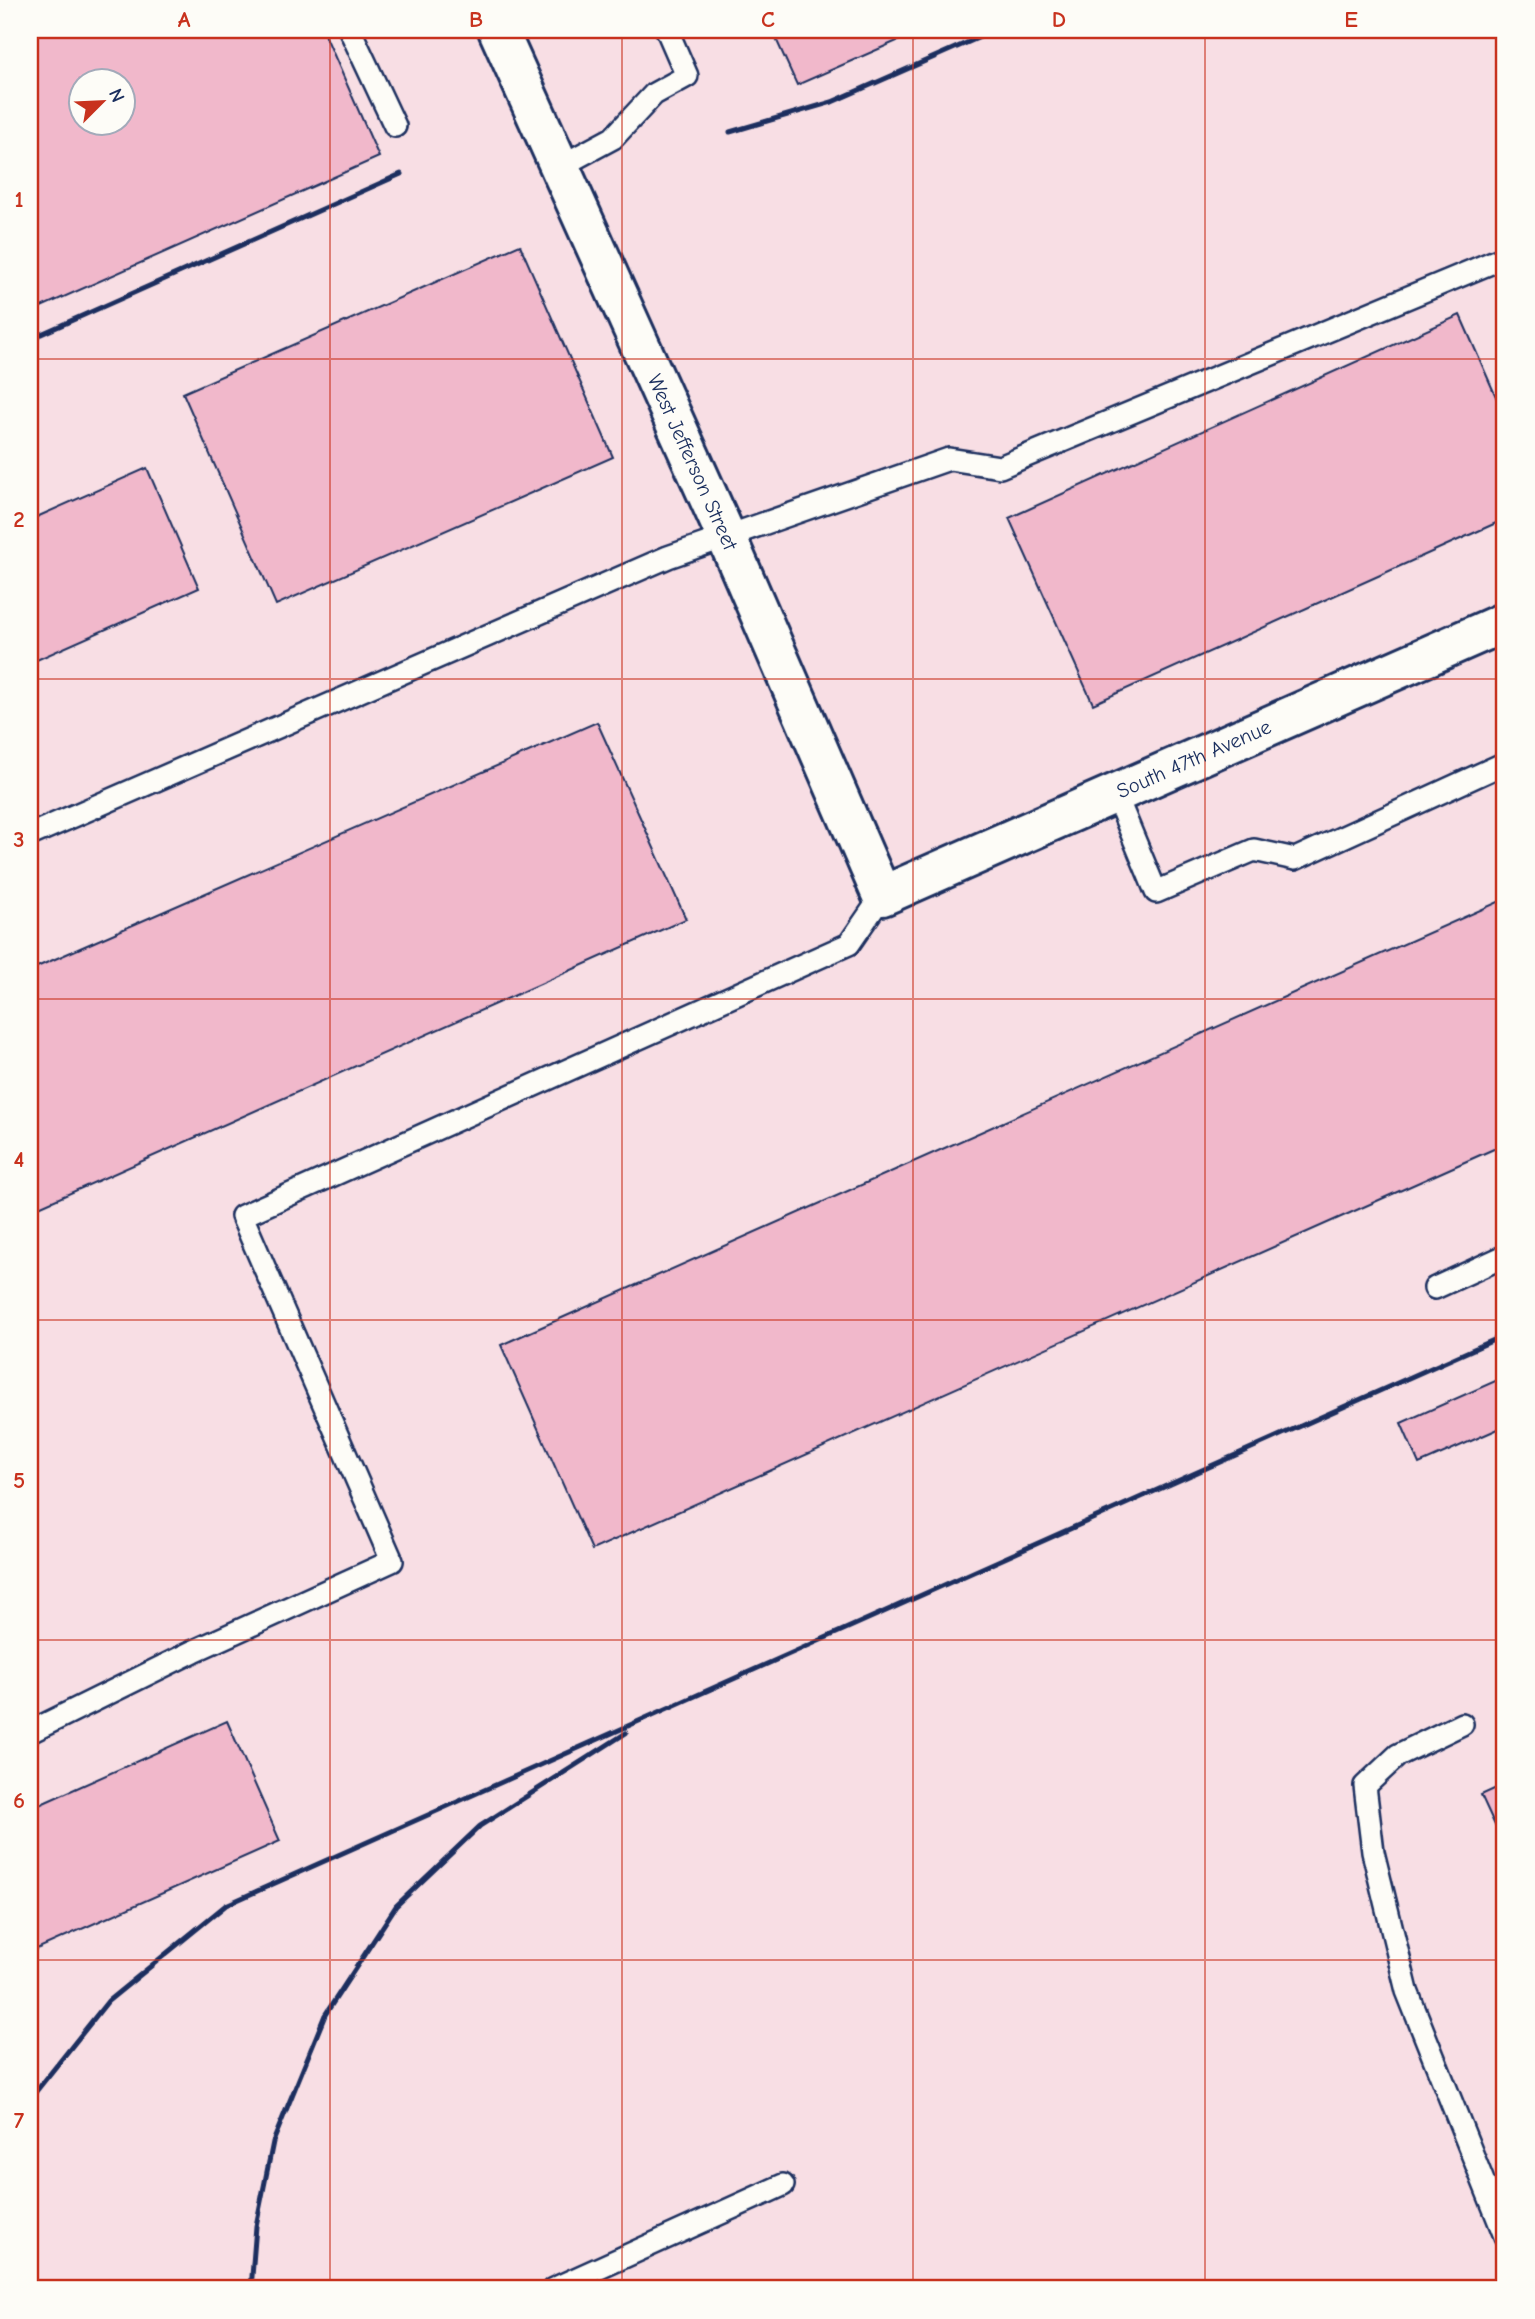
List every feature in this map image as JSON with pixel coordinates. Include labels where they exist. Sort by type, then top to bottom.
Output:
[{"type":"street","name":"West Jefferson Street","points":[[498,30],[726,537],[882,896]]},
{"type":"street","name":"South 47th Avenue","points":[[882,896],[1505,622]]},
{"type":"lane","points":[[350,30],[395,126]]},
{"type":"lane","points":[[559,167],[613,138],[654,94],[687,76],[667,30]]},
{"type":"lane","points":[[30,835],[668,557],[948,459],[1000,467],[1505,257]]},
{"type":"lane","points":[[1115,793],[1156,892],[1254,850],[1295,859],[1505,763]]},
{"type":"lane","points":[[30,1732],[194,1651],[392,1561],[242,1216],[849,944],[882,896]]},
{"type":"lane","points":[[1435,1289],[1505,1256]]},
{"type":"lane","points":[[1462,1724],[1398,1755],[1365,1786],[1373,1852],[1406,1991],[1505,2236]]},
{"type":"lane","points":[[553,2289],[783,2185]]},
{"type":"shaded area","points":[[30,30],[1505,30],[1505,2289],[30,2289]]},
{"type":"building","points":[[30,30],[323,30],[379,157],[30,312]]},
{"type":"building","points":[[772,30],[922,30],[797,85]]},
{"type":"building","points":[[520,245],[613,457],[276,605],[183,393]]},
{"type":"building","points":[[1460,315],[1505,417],[1505,519],[1093,704],[1009,518]]},
{"type":"building","points":[[147,468],[199,588],[30,663],[30,520]]},
{"type":"building","points":[[597,722],[686,919],[30,1211],[30,970]]},
{"type":"building","points":[[1505,899],[1505,1144],[592,1550],[501,1345]]},
{"type":"building","points":[[1502,1378],[1505,1386],[1505,1426],[1419,1464],[1401,1423]]},
{"type":"building","points":[[227,1721],[280,1841],[30,1952],[30,1809]]},
{"type":"building","points":[[1505,1784],[1505,1847],[1481,1795]]},
{"type":"building","points":[[108,2279],[113,2289],[86,2289]]},
{"type":"railway","points":[[730,132],[832,102],[996,30]]},
{"type":"railway","points":[[30,339],[401,174]]},
{"type":"railway","points":[[30,2099],[108,2001],[226,1905],[1505,1335]]},
{"type":"railway","points":[[251,2289],[256,2226],[273,2142],[325,2015],[396,1906],[480,1826],[626,1733]]}]
